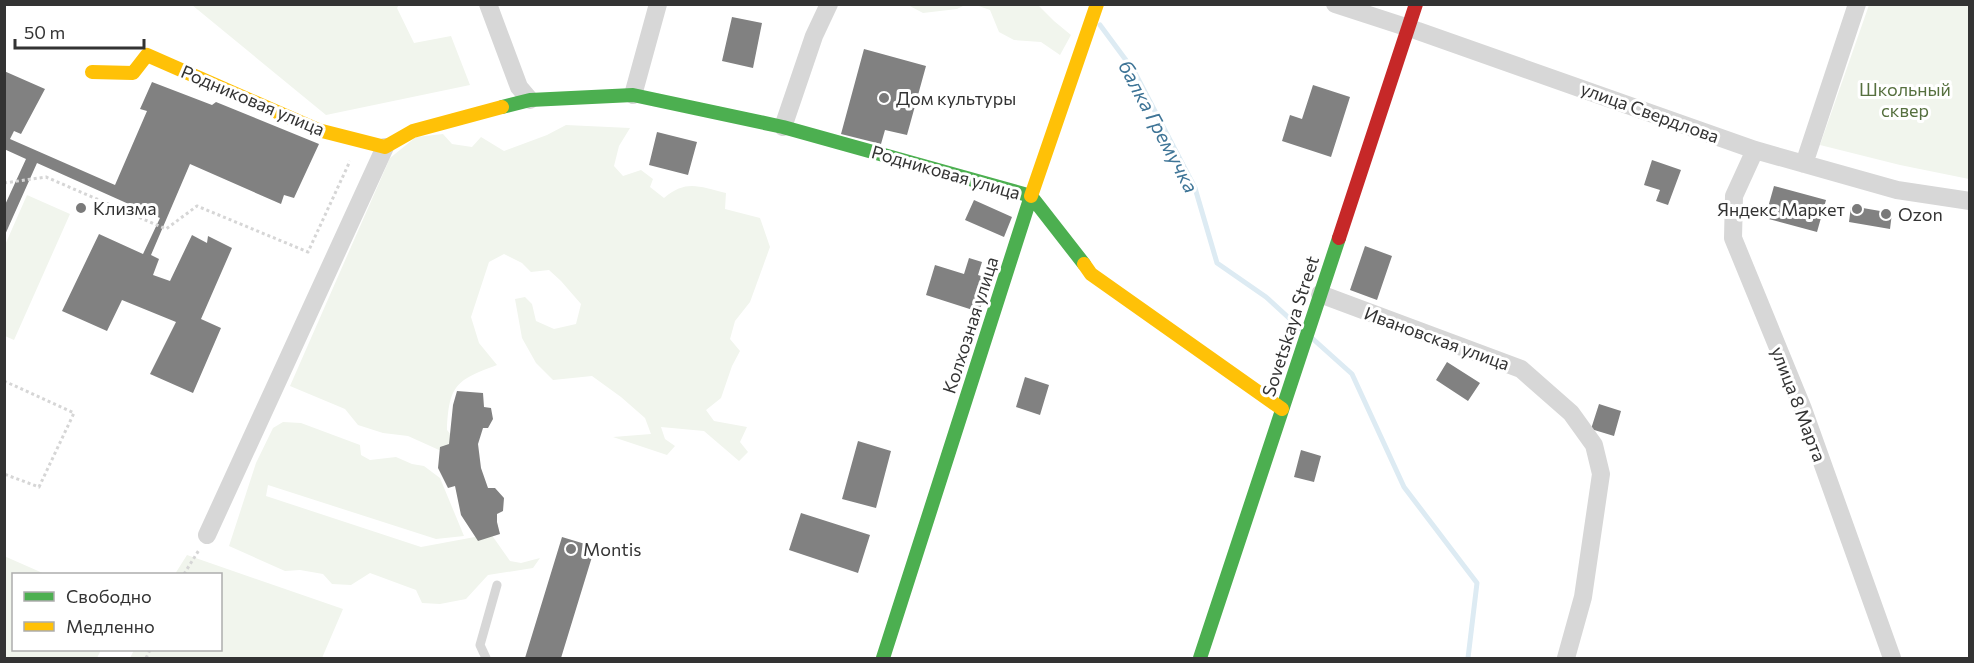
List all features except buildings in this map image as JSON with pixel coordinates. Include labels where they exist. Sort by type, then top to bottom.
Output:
[{"type":"street","points":[[488,4],[519,87],[530,100]]},
{"type":"street","points":[[633,95],[658,4]]},
{"type":"street","points":[[783,127],[814,36],[829,4]]},
{"type":"street","name":"Колхозная улица","points":[[882,658],[1035,201],[1096,4]]},
{"type":"street","name":"улица Свердлова","points":[[1335,4],[1408,27],[1755,150],[1897,190],[1970,201]]},
{"type":"street","name":"Sovetskaya Street","points":[[1200,658],[1416,4]]},
{"type":"street","points":[[1804,164],[1857,4]]},
{"type":"street","name":"Родниковая улица","points":[[92,72],[133,73],[147,55],[318,130],[385,147],[413,130],[530,100],[633,95],[783,127],[1035,201],[1091,274],[1282,409]]},
{"type":"street","points":[[207,535],[385,147]]},
{"type":"street","name":"улица 8 Марта","points":[[1755,150],[1734,196],[1733,238],[1803,409],[1893,658]]},
{"type":"street","name":"Колхозная улица","points":[[1035,201],[1038,224]]},
{"type":"street","name":"Ивановская улица","points":[[1320,294],[1521,369],[1571,413],[1594,445],[1601,474],[1583,597],[1566,658]]},
{"type":"lane","points":[[486,658],[480,645],[497,585]]},
{"type":"path","points":[[4,183],[46,177],[166,229],[197,206],[308,252],[360,140]]},
{"type":"path","points":[[4,381],[74,413],[39,487],[4,474]]},
{"type":"path","points":[[185,573],[207,535]]},
{"type":"green space","points":[[192,5],[399,5],[397,8],[414,43],[451,36],[470,85],[326,115]]},
{"type":"green space","points":[[908,5],[965,5],[957,9],[923,13]]},
{"type":"green space","points":[[976,5],[1038,5],[1071,35],[1060,55],[1041,42],[1014,40],[999,32],[990,10]]},
{"type":"green space","name":"Школьный сквер","points":[[1869,5],[1969,5],[1969,179],[1820,145]]},
{"type":"green space","points":[[566,125],[630,128],[619,146],[614,166],[623,176],[641,170],[653,179],[650,187],[664,198],[687,186],[726,193],[725,209],[760,218],[770,247],[750,302],[735,321],[730,339],[740,351],[721,398],[706,410],[714,421],[747,427],[740,442],[748,452],[739,461],[704,431],[661,427],[665,439],[675,446],[667,455],[613,437],[651,434],[645,418],[592,376],[553,380],[536,363],[522,338],[515,299],[525,297],[532,304],[536,321],[554,329],[576,324],[581,304],[549,270],[531,272],[522,263],[504,254],[489,262],[471,317],[479,343],[497,365],[472,375],[457,386],[448,415],[447,430],[455,440],[448,454],[408,436],[383,433],[358,425],[345,409],[290,386],[390,158],[416,137],[443,134],[452,144],[472,147],[481,137],[504,151],[547,135]]},
{"type":"green space","points":[[27,195],[70,214],[14,340],[5,336],[5,245]]},
{"type":"green space","points":[[283,422],[301,423],[360,445],[361,455],[370,460],[396,457],[424,466],[440,478],[464,536],[436,539],[268,485],[266,496],[421,547],[491,534],[510,561],[521,563],[540,558],[533,568],[488,575],[466,599],[440,604],[422,603],[416,590],[370,573],[351,585],[332,584],[323,574],[300,570],[285,571],[229,546],[256,463],[273,428]]},
{"type":"green space","points":[[187,555],[343,609],[322,658],[130,658],[134,651],[222,651],[222,573],[176,573]]},
{"type":"green space","points":[[4,556],[43,573],[12,573],[12,651],[100,651],[97,658],[5,658]]},
{"type":"waterway","name":"балка Гремучка","points":[[1100,25],[1134,71],[1195,188],[1217,263],[1266,297],[1301,329]]},
{"type":"waterway","name":"балка Гремучка","points":[[1313,339],[1352,374],[1404,487],[1477,583],[1468,658]]},
{"type":"traffic: fast","points":[[502,107],[530,100],[633,95],[783,127],[1031,196],[1084,264]]},
{"type":"traffic: fast","points":[[883,658],[1031,196]]},
{"type":"traffic: fast","points":[[1200,658],[1339,238]]},
{"type":"traffic: slow","points":[[1031,196],[1097,4]]},
{"type":"traffic: slow","points":[[92,72],[133,73],[147,55],[318,130],[385,147],[413,131],[502,107]]},
{"type":"traffic: slow","points":[[1084,264],[1091,274],[1282,409]]},
{"type":"traffic: jam","points":[[1339,238],[1416,4]]},
{"type":"place","name":"Дом культуры","points":[[884,98]]},
{"type":"place","name":"Клизма","points":[[81,208]]},
{"type":"place","name":"Яндекс Маркет","points":[[1857,209]]},
{"type":"place","name":"Ozon","points":[[1886,214]]},
{"type":"place","name":"Montis","points":[[571,549]]}]
